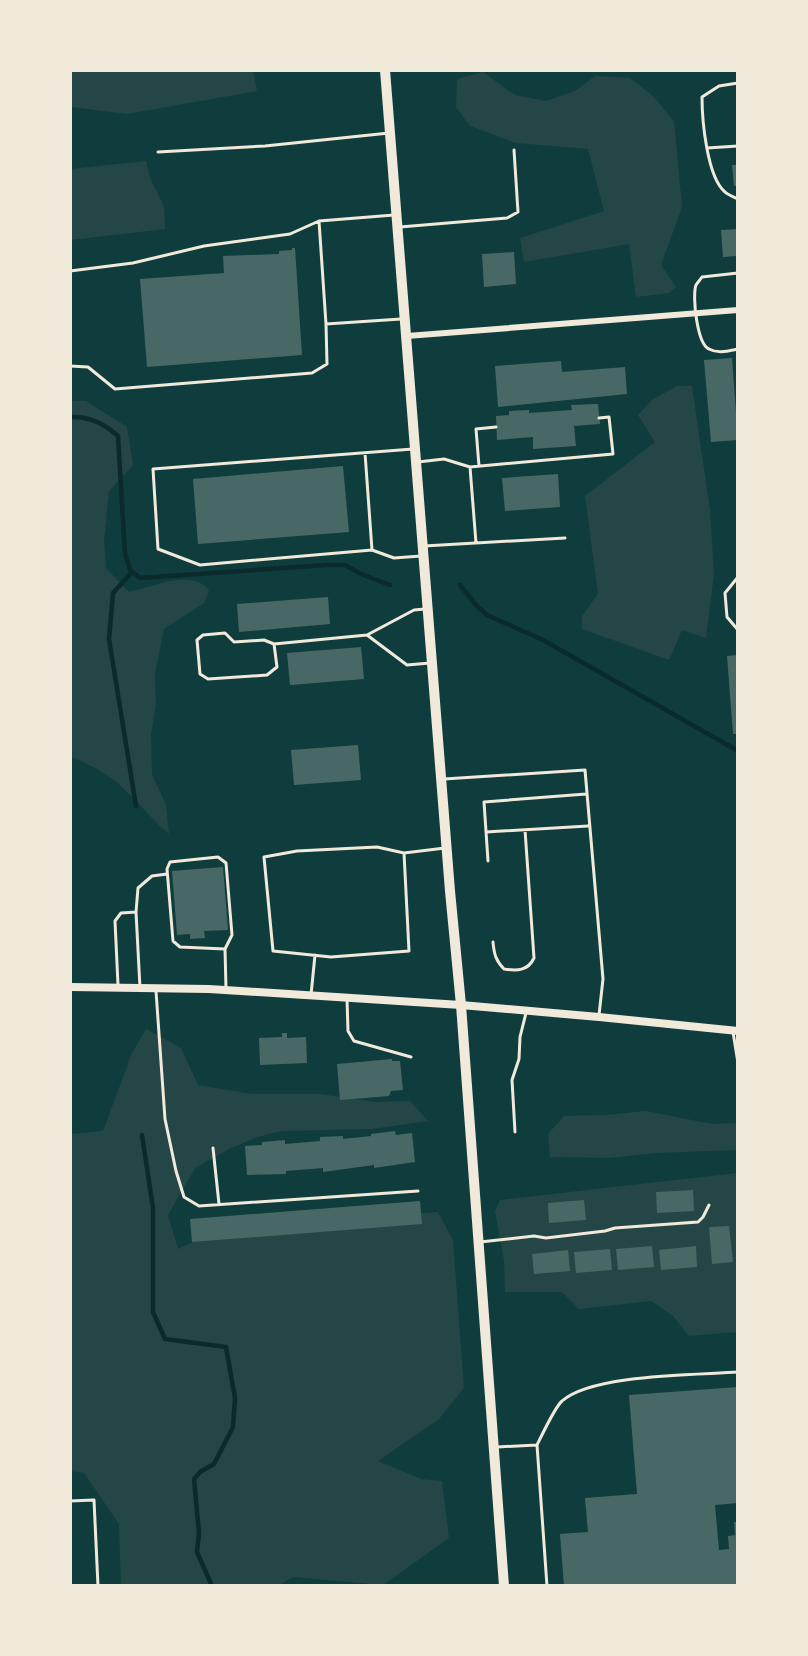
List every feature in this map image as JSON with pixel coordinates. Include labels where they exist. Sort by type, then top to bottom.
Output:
[{"type":"main road","points":[[385,70],[461,1005],[504,1586]]},
{"type":"street","points":[[407,336],[738,310]]},
{"type":"street","points":[[70,987],[226,991],[461,1005],[735,1031]]},
{"type":"lane","points":[[738,83],[719,86],[702,97],[702,124],[714,175],[724,192],[738,199]]},
{"type":"lane","points":[[158,152],[265,146],[390,133]]},
{"type":"lane","points":[[707,148],[738,146]]},
{"type":"lane","points":[[398,227],[507,218],[518,212],[514,150]]},
{"type":"lane","points":[[70,271],[133,263],[204,246],[290,234],[318,221],[397,215]]},
{"type":"lane","points":[[70,366],[88,367],[115,389],[312,373],[327,364],[318,221]]},
{"type":"lane","points":[[738,273],[702,277],[696,286],[696,313],[701,342],[707,349],[719,352],[738,350]]},
{"type":"lane","points":[[326,324],[406,319]]},
{"type":"lane","points":[[416,462],[444,459],[471,467],[613,454],[609,417],[599,418]]},
{"type":"lane","points":[[480,466],[476,429],[496,427]]},
{"type":"lane","points":[[415,449],[153,469],[158,549],[200,565],[372,550],[394,558],[476,543],[566,538]]},
{"type":"lane","points":[[365,453],[372,550]]},
{"type":"lane","points":[[471,467],[476,543]]},
{"type":"lane","points":[[738,577],[725,593],[727,617],[738,630]]},
{"type":"lane","points":[[274,644],[277,667],[267,675],[208,680],[200,674],[197,640],[203,635],[225,633],[234,642],[264,640],[274,644],[367,635],[414,610],[428,609]]},
{"type":"lane","points":[[367,635],[407,665],[432,663]]},
{"type":"lane","points":[[441,780],[585,770],[603,980],[599,1017]]},
{"type":"lane","points":[[488,861],[484,802],[586,794]]},
{"type":"lane","points":[[486,832],[588,826]]},
{"type":"lane","points":[[493,942],[497,963],[504,969],[524,969],[530,966],[534,958],[525,830]]},
{"type":"lane","points":[[404,853],[409,951],[331,957],[273,951],[264,856],[297,850],[377,847],[404,853],[447,847]]},
{"type":"lane","points":[[225,949],[180,947],[173,941],[167,874],[170,861],[218,857],[226,863],[232,935],[225,949],[226,991]]},
{"type":"lane","points":[[140,988],[136,912],[138,888],[152,876],[167,874]]},
{"type":"lane","points":[[118,987],[115,921],[121,913],[136,912]]},
{"type":"lane","points":[[310,997],[315,955]]},
{"type":"lane","points":[[156,988],[165,1119],[176,1172],[184,1197],[199,1206],[418,1191]]},
{"type":"lane","points":[[347,999],[348,1031],[354,1041],[411,1057]]},
{"type":"lane","points":[[515,1132],[512,1080],[519,1059],[520,1037],[526,1011]]},
{"type":"lane","points":[[735,1031],[738,1063]]},
{"type":"lane","points":[[213,1148],[219,1204]]},
{"type":"lane","points":[[478,1242],[534,1236],[546,1238],[615,1228],[698,1222],[709,1205]]},
{"type":"lane","points":[[547,1586],[537,1445],[561,1401],[584,1389],[616,1380],[738,1372]]},
{"type":"lane","points":[[493,1448],[537,1445]]},
{"type":"lane","points":[[70,1501],[94,1500],[98,1586]]},
{"type":"shaded area","points":[[71,70],[253,71],[257,91],[127,114],[71,107]]},
{"type":"shaded area","points":[[483,72],[515,95],[546,101],[575,91],[595,76],[630,78],[653,96],[674,121],[682,207],[661,265],[676,287],[669,293],[636,297],[629,244],[524,262],[520,238],[604,211],[588,149],[516,143],[470,126],[456,107],[457,79]]},
{"type":"shaded area","points":[[146,161],[150,178],[164,206],[165,229],[71,240],[71,169]]},
{"type":"shaded area","points":[[677,386],[692,386],[710,510],[714,574],[706,638],[682,630],[669,660],[582,629],[582,616],[598,594],[585,496],[655,442],[638,415],[652,400]]},
{"type":"shaded area","points":[[71,401],[86,401],[127,427],[133,465],[109,491],[104,541],[106,568],[129,592],[182,579],[201,583],[209,590],[204,603],[164,629],[155,673],[156,704],[151,735],[152,774],[166,805],[169,834],[114,780],[71,757]]},
{"type":"shaded area","points":[[146,1029],[181,1048],[198,1085],[252,1094],[320,1094],[375,1102],[410,1101],[428,1121],[372,1129],[281,1131],[258,1137],[231,1148],[195,1168],[168,1215],[178,1249],[210,1236],[244,1229],[438,1212],[453,1240],[464,1388],[439,1419],[378,1461],[421,1479],[442,1481],[449,1538],[383,1585],[293,1577],[278,1586],[121,1585],[119,1524],[84,1473],[71,1471],[71,1134],[103,1131],[132,1053]]},
{"type":"shaded area","points":[[646,1111],[712,1124],[737,1123],[737,1150],[657,1153],[608,1158],[550,1157],[548,1134],[564,1116]]},
{"type":"shaded area","points":[[737,1173],[737,1332],[689,1336],[673,1316],[651,1301],[579,1309],[562,1292],[505,1292],[504,1261],[495,1211],[500,1200]]},
{"type":"building","points":[[732,165],[738,165],[738,186],[734,186]]},
{"type":"building","points":[[738,229],[738,256],[723,257],[721,230]]},
{"type":"building","points":[[295,248],[302,355],[147,367],[140,279],[224,273],[223,256],[279,254],[279,251],[292,250]]},
{"type":"building","points":[[514,252],[516,284],[484,287],[482,254]]},
{"type":"building","points":[[732,358],[738,440],[711,442],[704,360]]},
{"type":"building","points":[[561,361],[562,372],[625,367],[627,394],[498,407],[495,366]]},
{"type":"building","points":[[598,404],[600,424],[574,426],[576,446],[533,449],[533,437],[497,440],[496,416],[509,415],[509,411],[529,410],[529,413],[572,410],[571,405]]},
{"type":"building","points":[[343,466],[349,532],[198,544],[193,479]]},
{"type":"building","points":[[558,474],[560,507],[505,511],[502,478]]},
{"type":"building","points":[[328,597],[330,624],[239,632],[237,604]]},
{"type":"building","points":[[361,647],[364,679],[290,685],[287,653]]},
{"type":"building","points":[[738,655],[738,734],[733,734],[727,656]]},
{"type":"building","points":[[358,745],[361,780],[294,785],[291,750]]},
{"type":"building","points":[[223,867],[228,930],[204,931],[205,938],[190,939],[190,934],[177,935],[172,871]]},
{"type":"building","points":[[282,1033],[287,1033],[287,1038],[306,1037],[307,1063],[260,1065],[259,1038],[282,1037]]},
{"type":"building","points":[[392,1059],[392,1061],[400,1061],[403,1090],[391,1091],[389,1096],[340,1100],[337,1064]]},
{"type":"building","points":[[395,1131],[396,1135],[412,1133],[415,1162],[323,1172],[323,1168],[286,1171],[286,1174],[247,1175],[245,1146],[285,1140],[285,1144],[320,1141],[320,1137],[343,1136],[343,1139]]},
{"type":"building","points":[[693,1190],[694,1211],[657,1213],[656,1192]]},
{"type":"building","points":[[584,1200],[586,1220],[549,1223],[548,1203]]},
{"type":"building","points":[[420,1201],[422,1224],[192,1242],[190,1219]]},
{"type":"building","points":[[729,1226],[733,1262],[712,1264],[709,1227]]},
{"type":"building","points":[[652,1246],[654,1267],[618,1270],[616,1249]]},
{"type":"building","points":[[696,1246],[697,1267],[661,1270],[659,1250]]},
{"type":"building","points":[[610,1249],[612,1270],[576,1273],[574,1252]]},
{"type":"building","points":[[568,1250],[570,1271],[534,1274],[532,1254]]},
{"type":"building","points":[[738,1387],[738,1503],[715,1505],[719,1550],[729,1549],[728,1536],[735,1535],[734,1522],[738,1522],[738,1586],[564,1586],[560,1534],[588,1532],[585,1498],[637,1494],[629,1395]]},
{"type":"waterway","points":[[70,417],[96,422],[118,436],[125,554],[130,570],[140,578],[345,565],[390,585]]},
{"type":"waterway","points":[[132,572],[113,593],[109,639],[136,806]]},
{"type":"waterway","points":[[460,585],[487,615],[543,640],[738,751]]},
{"type":"waterway","points":[[142,1135],[153,1208],[153,1312],[165,1339],[226,1347],[235,1398],[233,1427],[214,1464],[200,1472],[194,1479],[199,1533],[197,1552],[212,1586]]}]
